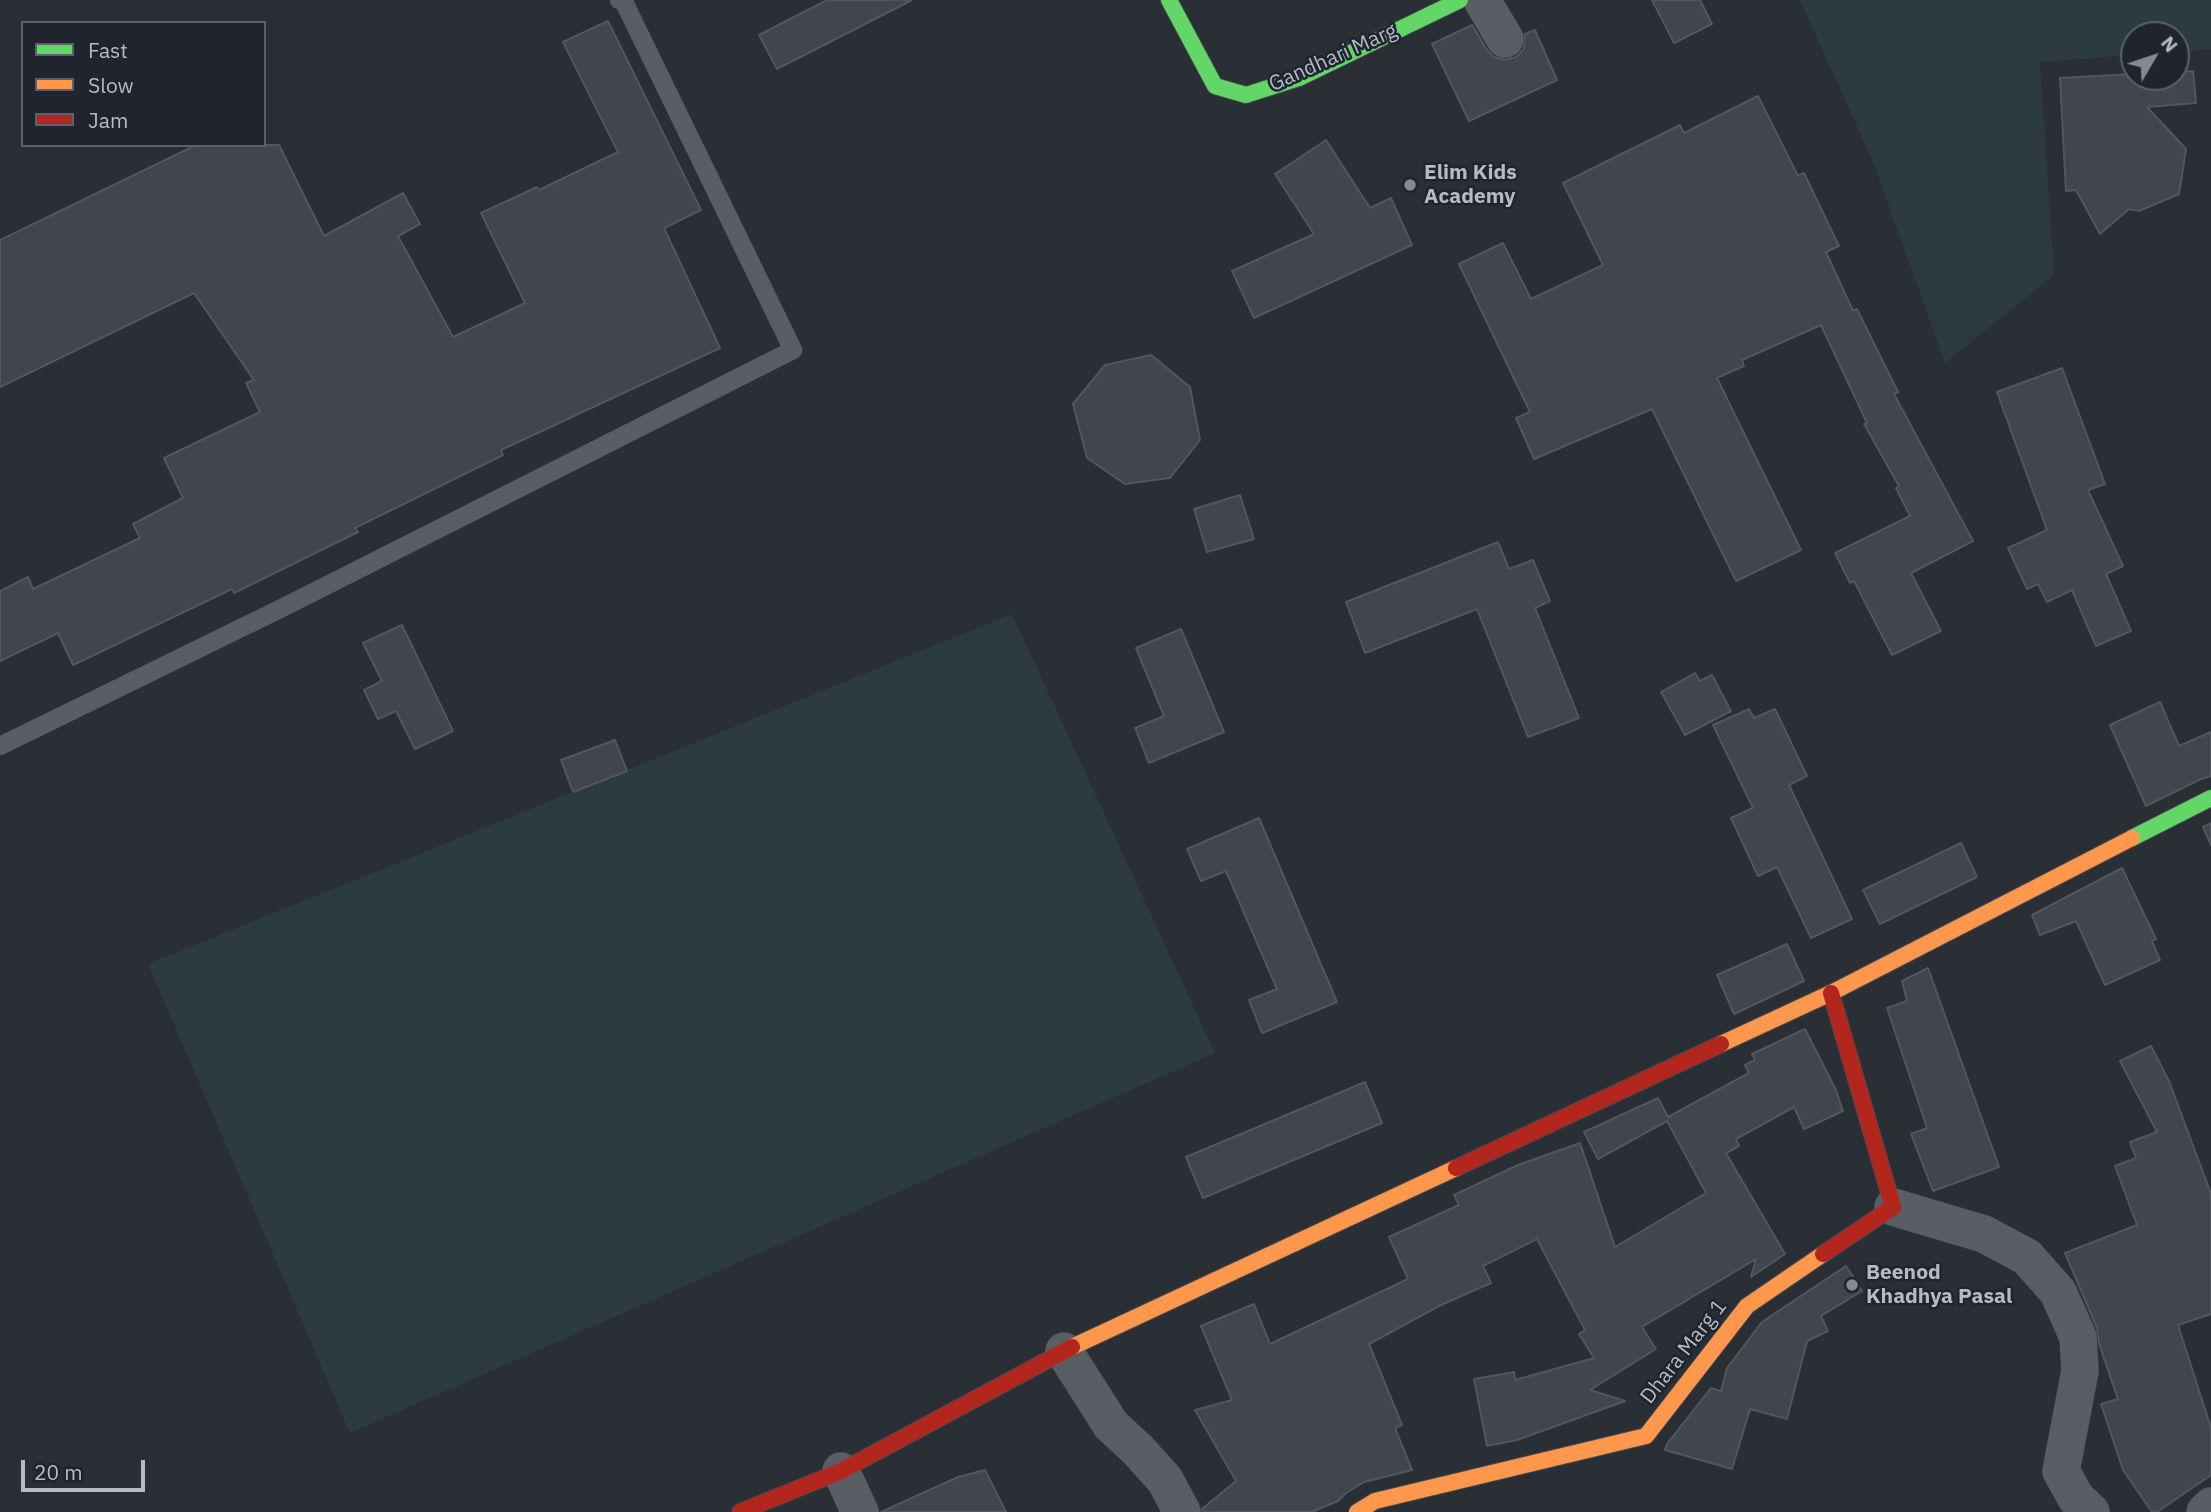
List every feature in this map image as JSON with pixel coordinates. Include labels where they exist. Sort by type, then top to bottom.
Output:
[{"type":"street","name":"Gandhari Marg","points":[[1169,0],[1215,86],[1246,95],[1299,78],[1460,0]]},
{"type":"street","points":[[1482,0],[1505,39]]},
{"type":"street","points":[[740,1512],[841,1471],[1064,1351],[1832,993],[2211,798]]},
{"type":"street","points":[[1832,993],[1893,1207],[1984,1234],[2028,1257],[2058,1292],[2078,1337],[2080,1371],[2061,1471],[2076,1498],[2091,1512]]},
{"type":"street","name":"Dhara Marg 1","points":[[1357,1512],[1375,1501],[1646,1436],[1746,1306],[1893,1207]]},
{"type":"street","points":[[1064,1351],[1111,1425],[1166,1480],[1182,1512]]},
{"type":"street","points":[[841,1471],[860,1512]]},
{"type":"street","points":[[2205,1512],[2211,1506]]},
{"type":"lane","points":[[0,746],[286,606],[793,350],[624,2],[619,0]]},
{"type":"shaded area","points":[[1800,0],[2211,0],[2211,49],[2190,51],[2190,21],[2120,21],[2120,56],[2040,62],[2054,275],[1945,363],[1873,162]]},
{"type":"shaded area","points":[[1012,614],[1215,1053],[350,1433],[148,964]]},
{"type":"building","points":[[827,0],[912,0],[777,69],[759,35]]},
{"type":"building","points":[[1652,0],[1700,0],[1712,24],[1674,43]]},
{"type":"building","points":[[608,21],[701,210],[664,228],[720,348],[501,450],[503,455],[355,528],[358,532],[234,593],[232,589],[73,665],[58,633],[0,661],[0,591],[28,577],[33,589],[140,538],[133,524],[183,498],[164,458],[260,412],[246,383],[254,380],[194,293],[0,387],[0,240],[192,147],[279,145],[324,236],[403,193],[420,224],[398,236],[453,337],[525,303],[481,213],[537,187],[539,190],[618,152],[563,42]]},
{"type":"building","points":[[1472,25],[1487,50],[1494,57],[1505,60],[1516,57],[1524,49],[1525,34],[1535,30],[1557,80],[1469,121],[1432,44]]},
{"type":"building","points":[[2190,71],[2193,71],[2196,103],[2147,107],[2186,149],[2179,194],[2139,211],[2129,209],[2100,234],[2076,190],[2066,191],[2060,78],[2120,75],[2120,91],[2190,91]]},
{"type":"building","points":[[1758,96],[1798,176],[1804,173],[1839,246],[1826,252],[1853,311],[1857,309],[1898,392],[1894,394],[1973,541],[1911,573],[1941,631],[1892,655],[1854,581],[1850,583],[1835,553],[1910,516],[1896,488],[1899,486],[1864,424],[1867,423],[1821,325],[1742,360],[1744,366],[1717,378],[1801,550],[1736,581],[1652,409],[1534,459],[1516,418],[1530,412],[1459,264],[1503,243],[1531,299],[1603,265],[1563,183],[1680,125],[1684,133]]},
{"type":"building","points":[[1326,140],[1370,208],[1391,198],[1412,245],[1254,318],[1232,271],[1314,234],[1275,174]]},
{"type":"building","points":[[1151,355],[1190,387],[1200,440],[1170,478],[1125,484],[1087,458],[1073,404],[1105,365]]},
{"type":"building","points":[[2062,368],[2105,484],[2088,490],[2123,566],[2106,574],[2131,631],[2096,646],[2072,590],[2047,602],[2038,584],[2027,589],[2008,548],[2047,530],[1997,392]]},
{"type":"building","points":[[1240,495],[1254,539],[1207,552],[1194,509]]},
{"type":"building","points":[[1498,542],[1509,569],[1533,560],[1550,601],[1535,608],[1579,718],[1528,737],[1477,609],[1365,653],[1346,602]]},
{"type":"building","points":[[402,625],[453,731],[415,749],[396,711],[378,719],[364,690],[382,681],[363,643]]},
{"type":"building","points":[[1181,629],[1224,732],[1149,763],[1135,728],[1164,716],[1136,648]]},
{"type":"building","points":[[1695,673],[1700,681],[1712,675],[1731,711],[1685,735],[1661,692]]},
{"type":"building","points":[[2160,702],[2179,746],[2211,732],[2211,776],[2146,806],[2110,725]]},
{"type":"building","points":[[1749,709],[1754,718],[1775,709],[1807,776],[1789,785],[1852,919],[1811,938],[1777,867],[1758,876],[1731,818],[1753,808],[1713,725]]},
{"type":"building","points":[[615,740],[627,771],[573,792],[561,760]]},
{"type":"building","points":[[1259,818],[1337,1002],[1262,1033],[1249,1000],[1277,989],[1226,871],[1201,881],[1187,849]]},
{"type":"building","points":[[2211,823],[2211,845],[2203,827]]},
{"type":"building","points":[[1961,843],[1977,877],[1880,924],[1863,890]]},
{"type":"building","points":[[2122,868],[2156,939],[2152,941],[2160,960],[2105,985],[2076,921],[2040,935],[2032,915]]},
{"type":"building","points":[[1787,944],[1804,981],[1734,1014],[1717,975]]},
{"type":"building","points":[[1928,968],[1999,1167],[1933,1191],[1911,1134],[1927,1128],[1887,1008],[1907,1001],[1902,981]]},
{"type":"building","points":[[1805,1029],[1836,1090],[1843,1111],[1804,1129],[1794,1107],[1736,1139],[1739,1146],[1726,1153],[1785,1254],[1751,1277],[1756,1259],[1642,1327],[1656,1349],[1590,1390],[1625,1401],[1517,1440],[1487,1446],[1474,1379],[1514,1372],[1515,1380],[1594,1358],[1579,1334],[1585,1330],[1537,1239],[1483,1266],[1491,1283],[1441,1305],[1369,1344],[1402,1425],[1395,1428],[1412,1470],[1364,1482],[1338,1501],[1312,1512],[1203,1512],[1202,1509],[1236,1481],[1195,1410],[1232,1400],[1201,1326],[1254,1304],[1270,1344],[1408,1279],[1389,1237],[1459,1205],[1454,1195],[1518,1165],[1580,1143],[1615,1247],[1706,1193],[1667,1121],[1598,1159],[1584,1132],[1658,1098],[1668,1117],[1749,1073],[1745,1065],[1755,1060],[1752,1054]]},
{"type":"building","points":[[2151,1046],[2169,1081],[2211,1194],[2211,1314],[2178,1325],[2211,1428],[2211,1475],[2157,1512],[2152,1512],[2123,1470],[2101,1404],[2118,1399],[2099,1344],[2097,1328],[2065,1253],[2137,1225],[2115,1166],[2136,1158],[2130,1142],[2157,1132],[2120,1061]]},
{"type":"building","points":[[1365,1082],[1382,1123],[1203,1198],[1186,1157]]},
{"type":"building","points":[[1846,1266],[1862,1291],[1821,1316],[1828,1331],[1807,1341],[1787,1419],[1750,1409],[1732,1469],[1665,1450],[1711,1388],[1721,1391],[1727,1368],[1762,1322]]},
{"type":"building","points":[[985,1470],[1006,1512],[881,1512],[958,1477]]},
{"type":"traffic: fast","points":[[1169,0],[1215,86],[1246,95],[1299,78],[1460,0]]},
{"type":"traffic: fast","points":[[2132,838],[2211,798]]},
{"type":"traffic: slow","points":[[1721,1044],[1831,993],[2132,838]]},
{"type":"traffic: slow","points":[[1072,1347],[1456,1168]]},
{"type":"traffic: slow","points":[[1357,1512],[1375,1501],[1646,1436],[1747,1306],[1823,1254]]},
{"type":"traffic: jam","points":[[1823,1254],[1893,1207],[1831,993]]},
{"type":"traffic: jam","points":[[1456,1168],[1721,1044]]},
{"type":"traffic: jam","points":[[740,1512],[841,1471],[1072,1347]]},
{"type":"place","name":"Elim Kids Academy","points":[[1410,185]]},
{"type":"place","name":"Beenod Khadhya Pasal","points":[[1852,1285]]}]
